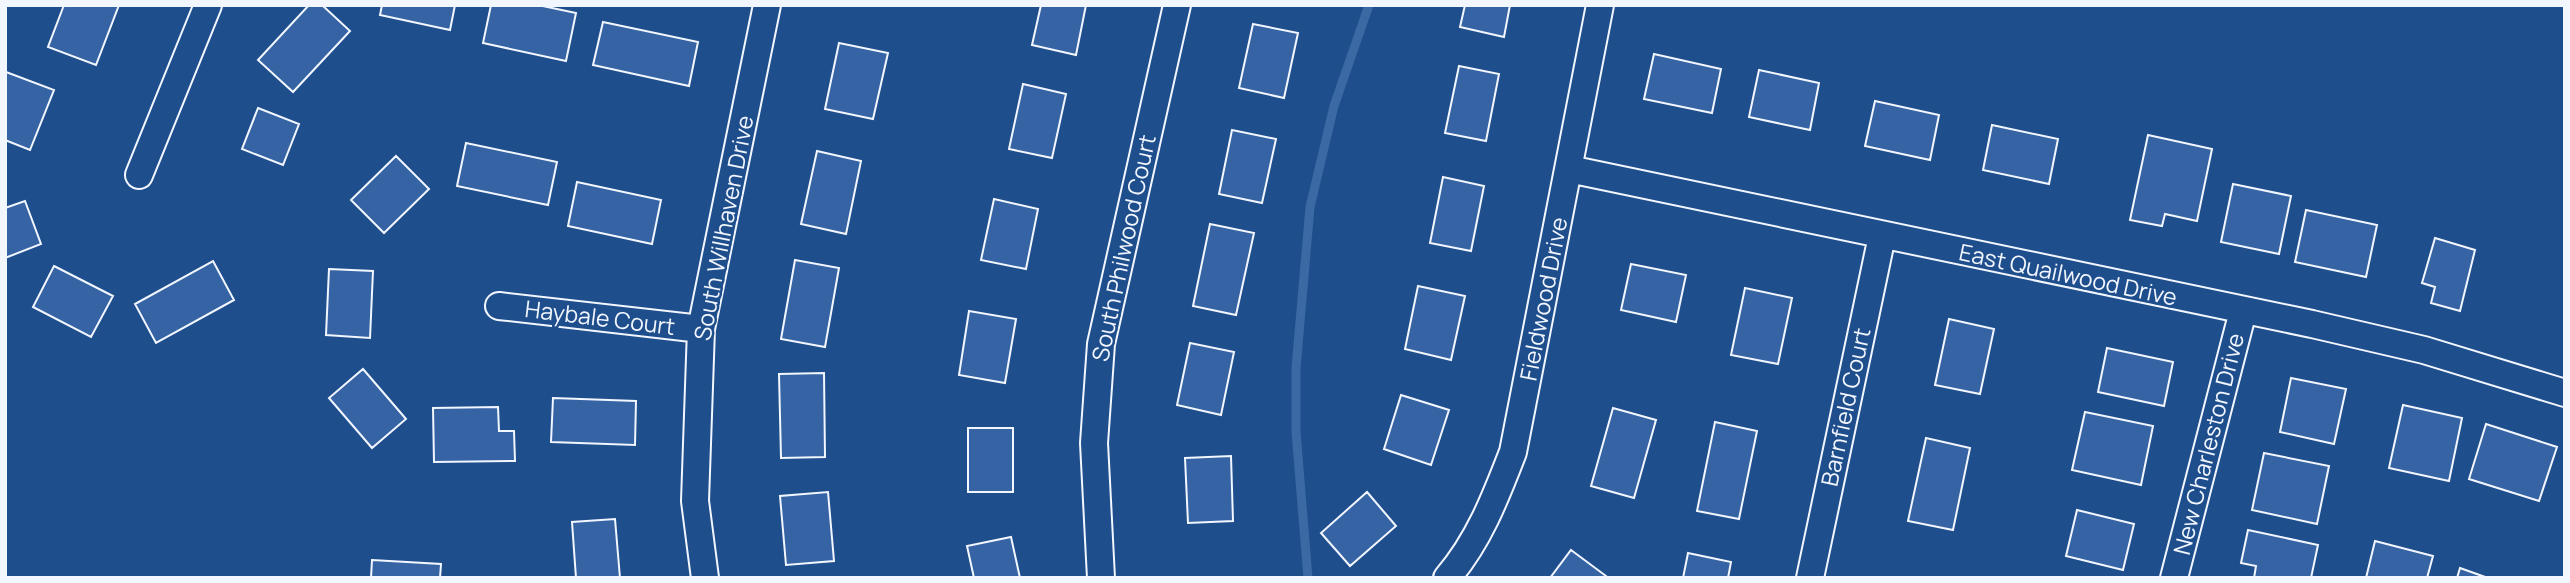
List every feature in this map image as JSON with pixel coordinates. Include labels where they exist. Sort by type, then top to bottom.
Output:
[{"type":"street","points":[[139,175],[208,5]]},
{"type":"street","name":"South Willhaven Drive","points":[[705,578],[695,501],[701,329],[768,5]]},
{"type":"street","name":"South Philwood Court","points":[[1101,578],[1094,443],[1101,344],[1177,5]]},
{"type":"street","name":"Fieldwood Drive","points":[[1447,578],[1461,562],[1490,511],[1514,452],[1600,5]]},
{"type":"street","name":"East Quailwood Drive","points":[[1569,169],[2312,324],[2424,350],[2565,393]]},
{"type":"street","name":"Barnfield Court","points":[[1810,578],[1882,236]]},
{"type":"street","name":"Haybale Court","points":[[499,306],[701,329]]},
{"type":"street","name":"New Charleston Drive","points":[[2174,578],[2243,311]]},
{"type":"building","points":[[64,5],[119,5],[96,65],[48,47]]},
{"type":"building","points":[[309,5],[322,5],[350,31],[293,92],[258,60]]},
{"type":"building","points":[[382,5],[455,5],[450,30],[380,15]]},
{"type":"building","points":[[491,5],[538,5],[576,13],[566,61],[483,43]]},
{"type":"building","points":[[1041,5],[1086,5],[1076,55],[1032,45]]},
{"type":"building","points":[[1465,5],[1510,5],[1504,37],[1460,27]]},
{"type":"building","points":[[603,22],[698,42],[689,86],[593,65]]},
{"type":"building","points":[[1253,24],[1298,33],[1284,98],[1239,88]]},
{"type":"building","points":[[839,43],[888,53],[873,119],[825,109]]},
{"type":"building","points":[[1654,54],[1721,69],[1712,113],[1644,99]]},
{"type":"building","points":[[1459,66],[1499,74],[1486,141],[1445,133]]},
{"type":"building","points":[[1759,70],[1819,83],[1810,130],[1749,117]]},
{"type":"building","points":[[6,72],[54,90],[30,150],[5,140]]},
{"type":"building","points":[[1023,84],[1066,94],[1052,158],[1009,149]]},
{"type":"building","points":[[1875,101],[1939,115],[1930,160],[1865,146]]},
{"type":"building","points":[[258,108],[299,124],[283,165],[242,149]]},
{"type":"building","points":[[1992,125],[2058,139],[2049,184],[1983,170]]},
{"type":"building","points":[[1232,130],[1276,139],[1262,203],[1219,194]]},
{"type":"building","points":[[2148,135],[2212,149],[2197,221],[2165,214],[2162,226],[2130,220]]},
{"type":"building","points":[[466,143],[557,162],[548,205],[457,186]]},
{"type":"building","points":[[817,151],[861,161],[846,234],[801,224]]},
{"type":"building","points":[[396,156],[429,189],[384,233],[351,200]]},
{"type":"building","points":[[1443,177],[1484,186],[1471,251],[1430,243]]},
{"type":"building","points":[[577,182],[661,200],[652,244],[568,226]]},
{"type":"building","points":[[2233,184],[2291,196],[2279,254],[2221,242]]},
{"type":"building","points":[[994,199],[1038,209],[1026,269],[981,260]]},
{"type":"building","points":[[25,201],[41,244],[5,258],[5,208]]},
{"type":"building","points":[[2306,210],[2377,225],[2366,277],[2295,262]]},
{"type":"building","points":[[1210,224],[1254,233],[1236,315],[1193,306]]},
{"type":"building","points":[[2435,238],[2475,250],[2460,311],[2431,303],[2435,287],[2422,283]]},
{"type":"building","points":[[795,260],[839,268],[825,347],[781,339]]},
{"type":"building","points":[[213,261],[234,300],[156,343],[135,304]]},
{"type":"building","points":[[1631,264],[1686,275],[1676,322],[1621,310]]},
{"type":"building","points":[[54,266],[113,296],[91,337],[33,307]]},
{"type":"building","points":[[329,269],[373,271],[370,338],[326,335]]},
{"type":"building","points":[[1418,286],[1465,296],[1451,360],[1405,349]]},
{"type":"building","points":[[1745,288],[1792,298],[1778,364],[1731,355]]},
{"type":"building","points":[[969,311],[1016,319],[1005,383],[959,375]]},
{"type":"building","points":[[1949,319],[1994,329],[1980,394],[1935,385]]},
{"type":"building","points":[[1190,343],[1234,352],[1221,415],[1177,405]]},
{"type":"building","points":[[2107,348],[2173,362],[2164,406],[2098,392]]},
{"type":"building","points":[[363,369],[406,419],[372,448],[329,398]]},
{"type":"building","points":[[824,373],[825,457],[781,458],[779,374]]},
{"type":"building","points":[[2291,378],[2346,389],[2334,444],[2280,432]]},
{"type":"building","points":[[1401,395],[1449,410],[1431,465],[1384,449]]},
{"type":"building","points":[[553,398],[636,401],[635,445],[551,442]]},
{"type":"building","points":[[2403,405],[2462,418],[2449,481],[2389,468]]},
{"type":"building","points":[[498,407],[499,431],[514,431],[515,461],[434,462],[433,408]]},
{"type":"building","points":[[1613,408],[1656,420],[1634,498],[1591,486]]},
{"type":"building","points":[[2085,412],[2153,426],[2141,485],[2072,470]]},
{"type":"building","points":[[1715,422],[1757,431],[1739,519],[1697,511]]},
{"type":"building","points":[[2486,424],[2557,447],[2539,501],[2469,479]]},
{"type":"building","points":[[968,428],[1013,428],[1013,492],[968,492]]},
{"type":"building","points":[[1926,438],[1970,448],[1953,530],[1908,521]]},
{"type":"building","points":[[2264,453],[2329,466],[2317,524],[2252,510]]},
{"type":"building","points":[[1231,456],[1233,521],[1188,523],[1185,458]]},
{"type":"building","points":[[828,492],[834,561],[786,565],[780,496]]},
{"type":"building","points":[[1367,492],[1396,526],[1350,566],[1321,533]]},
{"type":"building","points":[[2077,510],[2134,524],[2123,570],[2066,556]]},
{"type":"building","points":[[615,519],[620,578],[576,578],[572,522]]},
{"type":"building","points":[[2248,530],[2318,545],[2311,578],[2254,578],[2256,566],[2241,563]]},
{"type":"building","points":[[1011,537],[1020,578],[974,578],[967,546]]},
{"type":"building","points":[[2375,541],[2433,556],[2427,578],[2366,578]]},
{"type":"building","points":[[1571,550],[1606,576],[1605,578],[1550,578]]},
{"type":"building","points":[[1688,553],[1731,562],[1728,578],[1683,578]]},
{"type":"building","points":[[372,560],[441,564],[440,578],[371,578]]},
{"type":"building","points":[[2460,568],[2488,578],[2457,578]]},
{"type":"waterway","points":[[1308,578],[1296,432],[1296,368],[1310,207],[1334,106],[1369,5]]}]
